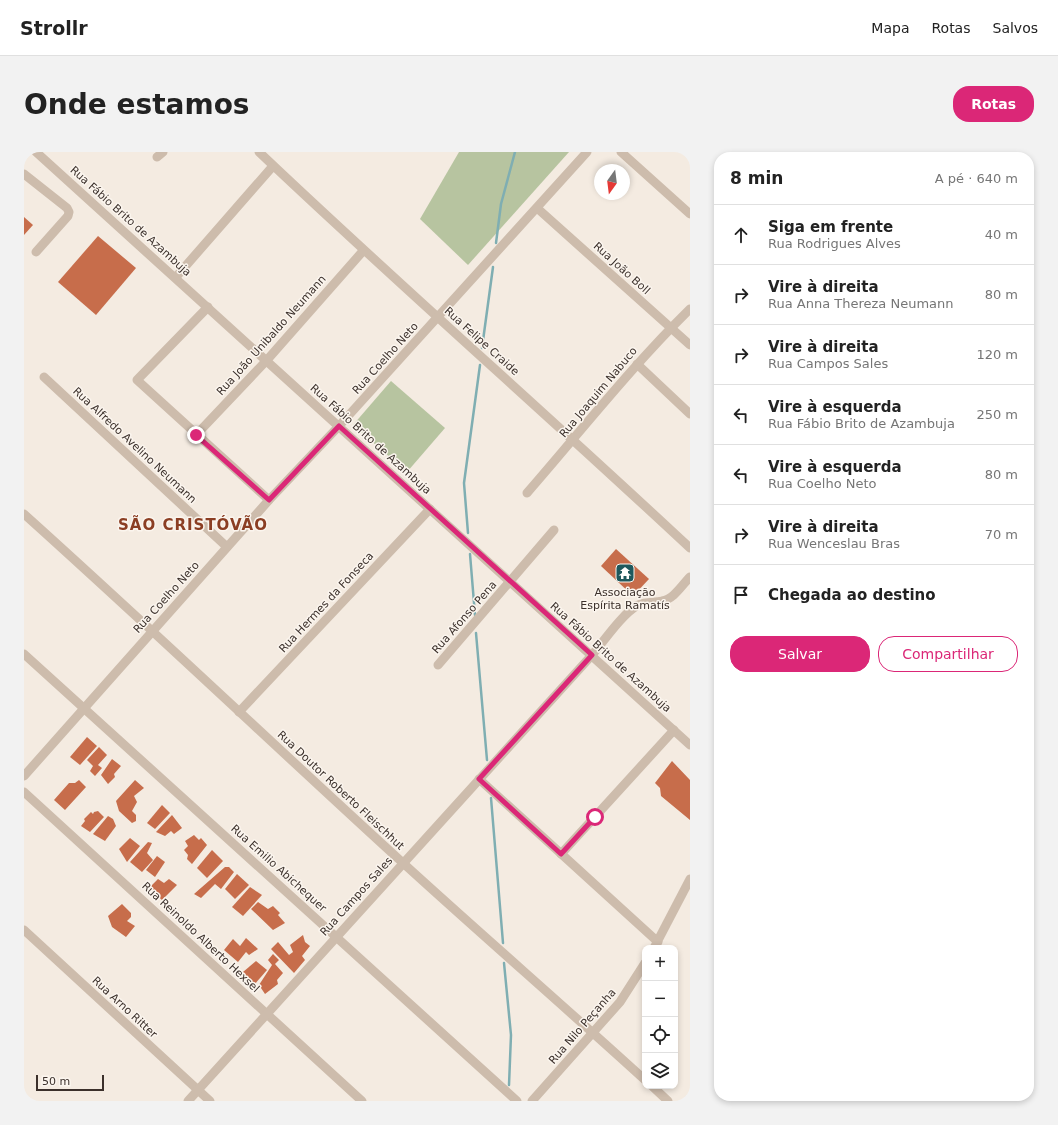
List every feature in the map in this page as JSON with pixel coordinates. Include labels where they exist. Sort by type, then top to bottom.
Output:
[{"type":"street","name":"Rua Fábio Brito de Azambuja","points":[[36,152],[176,277],[690,745]]},
{"type":"street","name":"Rua Felipe Craide","points":[[259,152],[363,251],[574,439],[690,548]]},
{"type":"street","name":"Rua Coelho Neto","points":[[24,776],[269,500],[339,426],[587,152]]},
{"type":"street","points":[[621,152],[690,214]]},
{"type":"street","points":[[176,277],[273,166]]},
{"type":"street","points":[[24,174],[67,208],[69,212],[68,216],[36,252]]},
{"type":"street","name":"Rua João Boll","points":[[537,208],[690,345]]},
{"type":"street","name":"Rua João Unibaldo Neumann","points":[[196,435],[267,360],[363,251]]},
{"type":"street","points":[[208,307],[137,380],[269,500]]},
{"type":"street","name":"Rua Joaquim Nabuco","points":[[526,493],[637,364],[690,308]]},
{"type":"street","points":[[637,364],[690,414]]},
{"type":"street","name":"Rua Alfredo Avelino Neumann","points":[[44,377],[227,547]]},
{"type":"street","name":"Rua Hermes da Fonseca","points":[[239,712],[430,509]]},
{"type":"street","name":"Rua Doutor Roberto Fleischhut","points":[[24,514],[153,630],[239,712],[403,863],[642,1077]]},
{"type":"street","name":"Rua Afonso Pena","points":[[438,665],[554,530]]},
{"type":"street","name":"Rua Campos Sales","points":[[188,1101],[266,1013],[592,655],[628,613],[638,606],[649,602],[661,602],[669,599],[690,577]]},
{"type":"street","name":"Rua Emilio Abichequer","points":[[24,654],[517,1101]]},
{"type":"street","points":[[561,854],[674,730]]},
{"type":"street","points":[[479,779],[561,854],[656,945],[690,878]]},
{"type":"street","name":"Rua Reinoldo Alberto Hexsel","points":[[24,792],[362,1101]]},
{"type":"street","name":"Rua Arno Ritter","points":[[24,930],[210,1101]]},
{"type":"street","name":"Rua Nilo Peçanha","points":[[532,1101],[594,1034],[620,1002],[642,968]]},
{"type":"street","points":[[655,1089],[668,1101]]},
{"type":"green space","points":[[459,152],[569,152],[468,265],[420,219]]},
{"type":"green space","points":[[391,381],[445,428],[407,472],[353,425]]},
{"type":"building","points":[[24,217],[33,225],[24,235]]},
{"type":"building","points":[[98,236],[136,268],[96,315],[58,282]]},
{"type":"building","name":"Associação Espírita Ramatís","points":[[616,549],[649,579],[633,596],[601,566]]},
{"type":"building","points":[[87,737],[97,746],[80,765],[70,757]]},
{"type":"building","points":[[99,747],[107,755],[98,765],[102,768],[95,776],[90,771],[93,766],[87,760]]},
{"type":"building","points":[[112,759],[121,766],[114,774],[115,777],[108,784],[101,775]]},
{"type":"building","points":[[672,761],[690,780],[690,820],[661,796],[660,788],[655,783]]},
{"type":"building","points":[[79,780],[86,787],[65,810],[54,800],[69,783],[75,783]]},
{"type":"building","points":[[135,780],[144,788],[134,796],[137,802],[132,811],[136,815],[136,821],[132,823],[119,811],[116,801]]},
{"type":"building","points":[[162,805],[170,813],[155,829],[147,823]]},
{"type":"building","points":[[98,811],[104,817],[90,832],[81,826],[85,821],[84,819],[91,812],[93,814],[94,812]]},
{"type":"building","points":[[172,815],[182,828],[174,834],[171,831],[165,836],[156,832]]},
{"type":"building","points":[[108,816],[113,819],[116,826],[105,841],[93,834]]},
{"type":"building","points":[[194,835],[199,840],[201,838],[207,845],[192,864],[187,859],[188,855],[184,850],[188,846],[185,841]]},
{"type":"building","points":[[130,838],[140,846],[127,862],[119,849]]},
{"type":"building","points":[[148,842],[152,843],[147,853],[153,860],[142,872],[130,862]]},
{"type":"building","points":[[212,850],[223,861],[207,878],[197,868]]},
{"type":"building","points":[[157,856],[165,862],[155,877],[146,870]]},
{"type":"building","points":[[225,867],[229,867],[234,872],[221,889],[215,884],[201,898],[194,894]]},
{"type":"building","points":[[237,874],[249,885],[235,899],[225,889]]},
{"type":"building","points":[[158,879],[164,883],[169,879],[177,885],[162,900],[149,888]]},
{"type":"building","points":[[250,887],[262,895],[243,916],[232,907]]},
{"type":"building","points":[[258,902],[268,909],[273,906],[280,913],[278,915],[285,923],[273,930],[251,909]]},
{"type":"building","points":[[122,904],[131,913],[131,917],[127,921],[135,926],[126,937],[112,927],[108,916]]},
{"type":"building","points":[[303,935],[305,942],[310,946],[302,956],[305,960],[294,973],[271,949],[278,942],[289,955],[293,952],[290,945]]},
{"type":"building","points":[[246,938],[258,949],[249,955],[246,952],[238,962],[224,950],[233,939],[240,946]]},
{"type":"building","points":[[273,954],[279,960],[275,964],[283,973],[277,980],[278,984],[265,994],[259,985],[272,965],[268,960]]},
{"type":"building","points":[[256,961],[267,970],[254,985],[243,972]]},
{"type":"waterway","points":[[496,243],[501,204],[515,152]]},
{"type":"waterway","points":[[482,348],[493,267]]},
{"type":"waterway","points":[[468,533],[464,483],[480,365]]},
{"type":"waterway","points":[[470,554],[475,615]]},
{"type":"waterway","points":[[476,633],[487,760]]},
{"type":"waterway","points":[[491,798],[503,943]]},
{"type":"waterway","points":[[504,963],[511,1035],[509,1085]]},
{"type":"place","name":"Associação Espírita Ramatís","points":[[625,573]]},
{"type":"district","name":"SÃO CRISTÓVÃO","points":[[193,525]]},
{"type":"route","points":[[196,435],[269,500],[339,426],[592,655],[479,779],[561,854],[595,817]]}]
